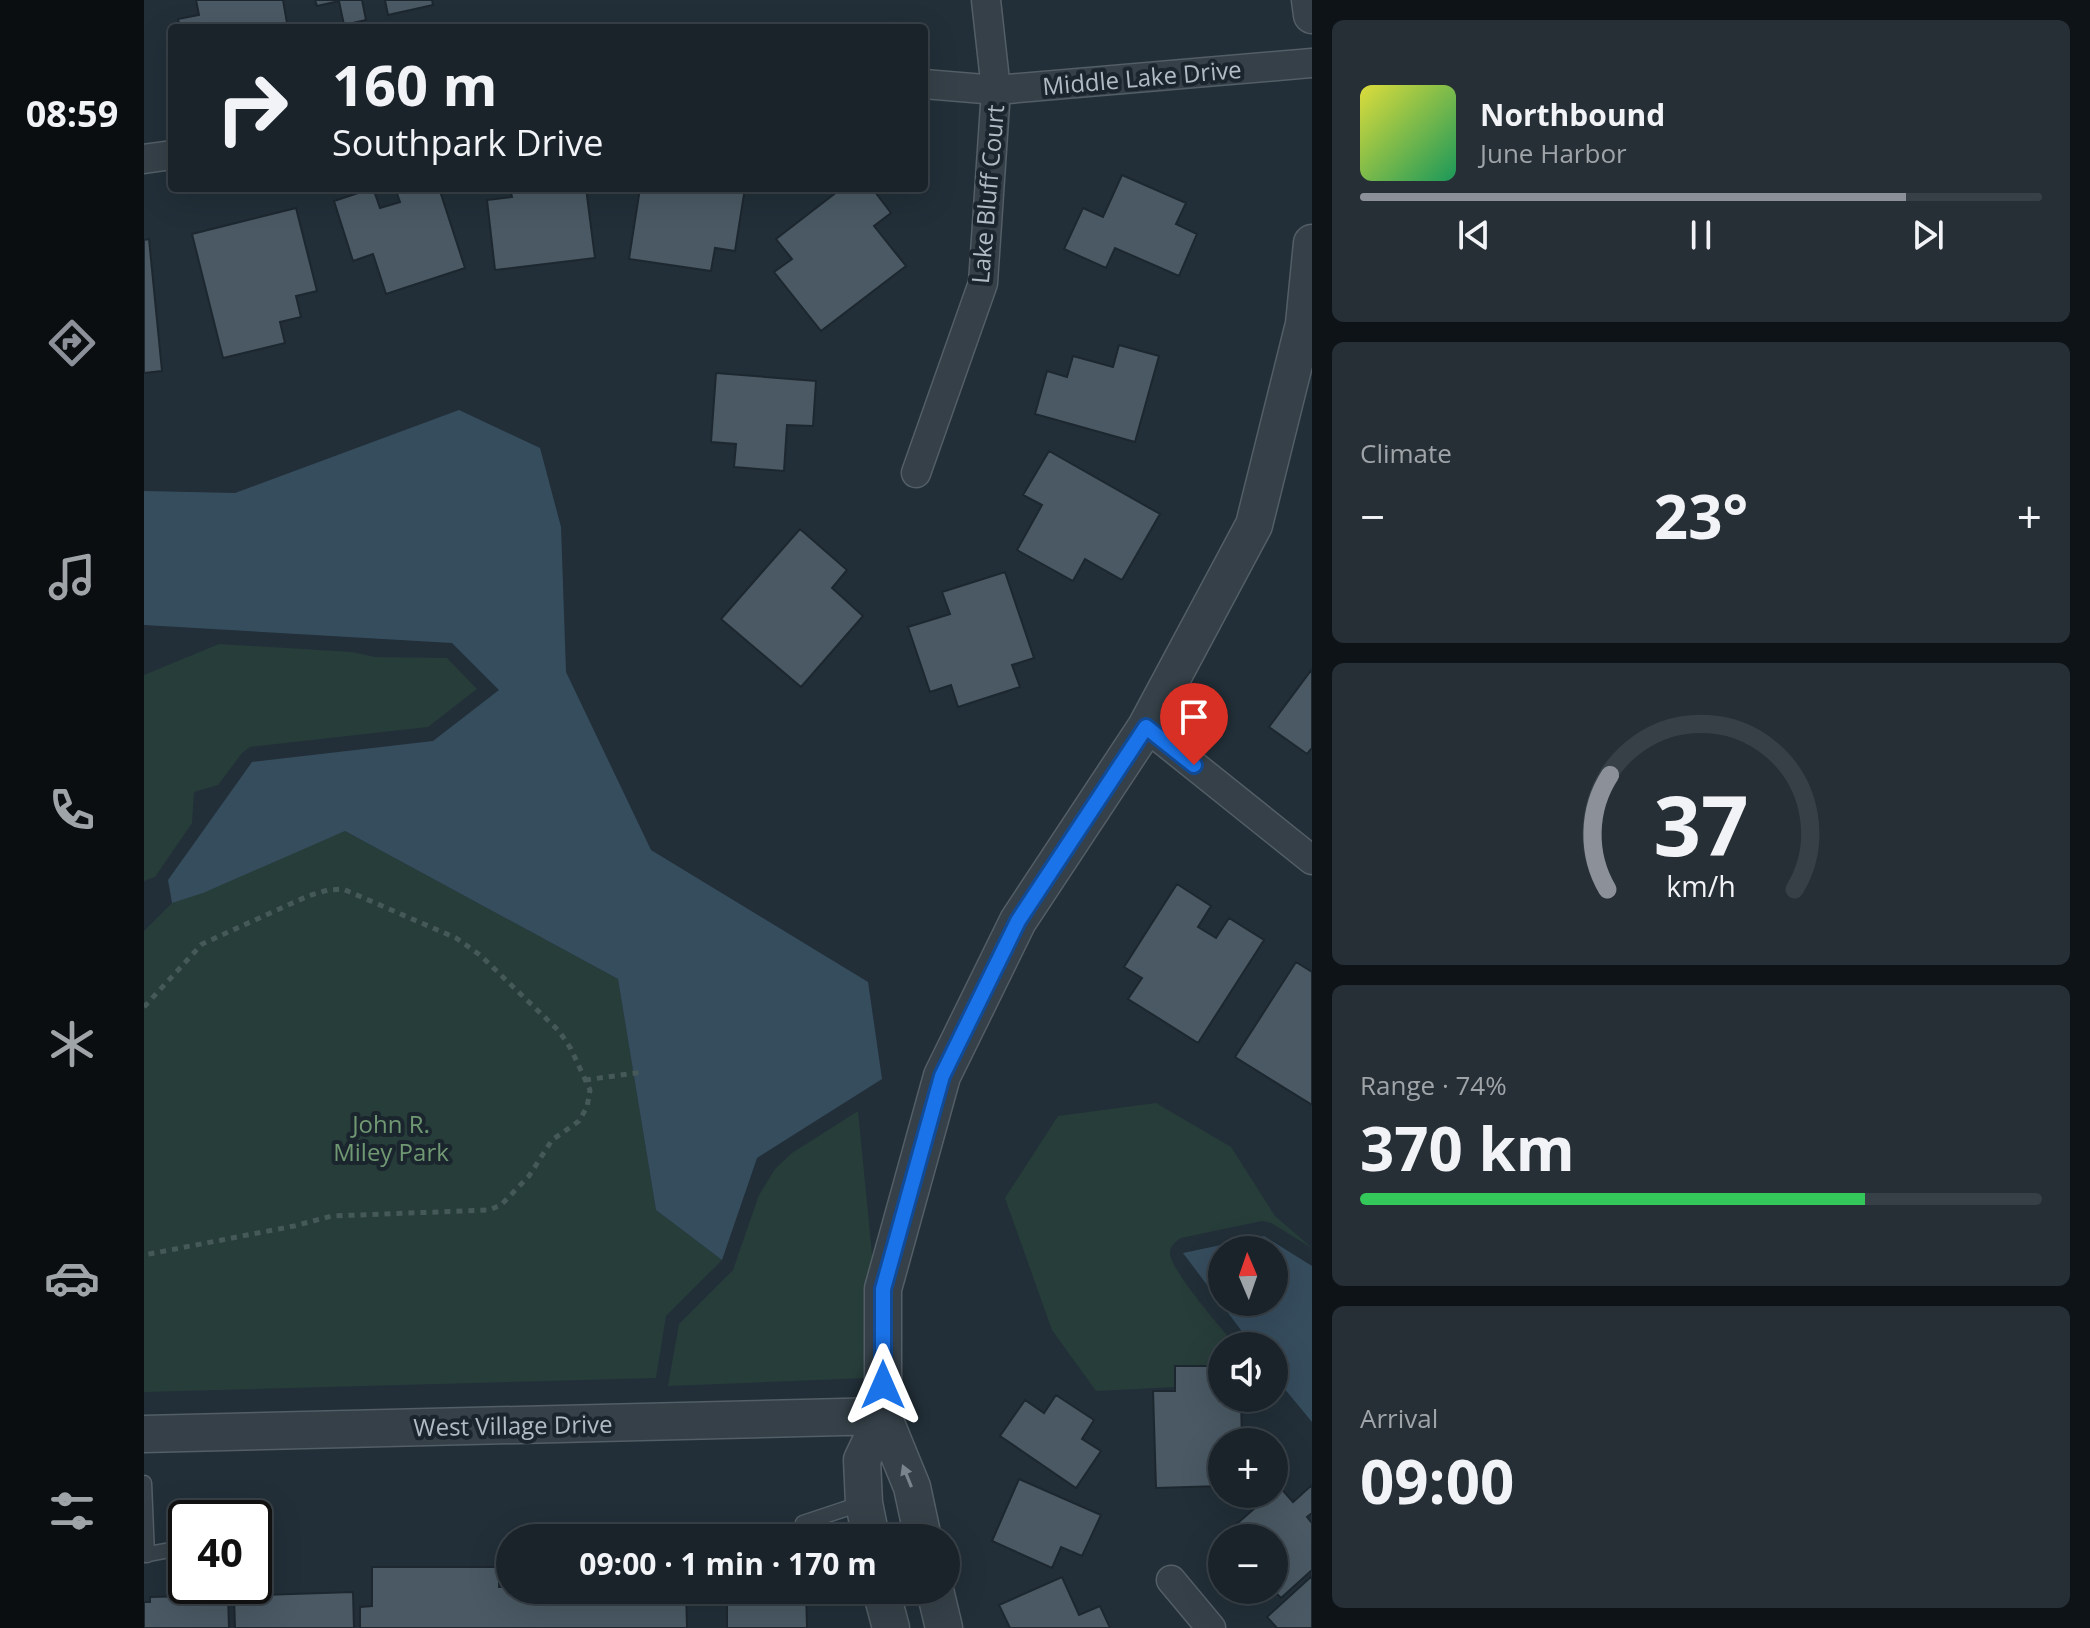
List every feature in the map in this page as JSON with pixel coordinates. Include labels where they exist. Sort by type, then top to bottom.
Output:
[{"type":"street","name":"Lake Bluff Court","points":[[916,473],[983,283],[996,90],[986,0]]},
{"type":"street","points":[[1310,0],[1312,15]]},
{"type":"street","name":"Middle Lake Drive","points":[[928,84],[996,90],[1312,63]]},
{"type":"street","points":[[144,159],[168,156]]},
{"type":"street","points":[[920,1524],[912,1487],[883,1416],[883,1289],[942,1076],[1018,921],[1146,727],[1254,525],[1304,324],[1312,243]]},
{"type":"street","points":[[1146,727],[1312,860]]},
{"type":"street","points":[[868,1524],[862,1460],[883,1416]]},
{"type":"street","name":"West Village Drive","points":[[144,1434],[883,1416]]},
{"type":"street","points":[[1171,1580],[1211,1628]]},
{"type":"street","points":[[885,1604],[891,1628]]},
{"type":"street","points":[[938,1604],[944,1628]]},
{"type":"lane","points":[[144,1483],[146,1555],[168,1550]]},
{"type":"lane","points":[[803,1523],[864,1503]]},
{"type":"path","points":[[144,1007],[202,944],[308,896],[343,889],[456,938],[480,955],[559,1031],[590,1090],[587,1107],[579,1121],[552,1140],[529,1176],[501,1205],[489,1210],[332,1216],[144,1255]]},
{"type":"path","points":[[585,1080],[643,1072]]},
{"type":"green space","points":[[219,644],[352,652],[375,657],[447,658],[477,689],[428,727],[250,747],[218,785],[194,792],[192,823],[155,877],[144,881],[144,675]]},
{"type":"green space","name":"John R. Miley Park","points":[[345,831],[618,979],[656,1210],[722,1260],[666,1316],[656,1378],[144,1392],[144,931],[172,903]]},
{"type":"green space","points":[[1156,1103],[1231,1147],[1275,1216],[1312,1248],[1271,1223],[1262,1221],[1181,1238],[1171,1248],[1172,1261],[1178,1272],[1208,1316],[1224,1332],[1208,1332],[1208,1384],[1096,1391],[1052,1330],[1005,1198],[1058,1116]]},
{"type":"green space","points":[[858,1111],[873,1264],[867,1378],[668,1386],[679,1324],[733,1270],[759,1195],[775,1169],[792,1153]]},
{"type":"water","points":[[459,410],[540,448],[561,527],[566,672],[651,850],[868,982],[882,1079],[757,1158],[722,1260],[656,1210],[618,979],[345,831],[203,893],[172,903],[168,880],[252,762],[433,741],[499,690],[452,643],[144,625],[144,491],[235,493]]},
{"type":"water","points":[[1208,1248],[1208,1286],[1183,1253]]},
{"type":"water","points":[[1288,1251],[1312,1266],[1312,1422],[1288,1393],[1288,1332],[1242,1332],[1230,1316],[1288,1316]]},
{"type":"building","points":[[196,0],[283,0],[287,23],[179,24],[178,19],[199,15]]},
{"type":"building","points":[[315,0],[362,0],[366,20],[344,24],[339,1],[317,6]]},
{"type":"building","points":[[385,0],[432,0],[433,5],[388,15]]},
{"type":"building","points":[[1122,175],[1186,203],[1176,224],[1197,234],[1179,276],[1115,248],[1106,268],[1064,249],[1083,208],[1103,217]]},
{"type":"building","points":[[361,192],[374,192],[380,208],[400,202],[396,192],[440,192],[465,268],[386,294],[373,254],[353,261],[334,201]]},
{"type":"building","points":[[511,192],[587,192],[595,258],[495,270],[487,200],[512,197]]},
{"type":"building","points":[[639,192],[744,192],[735,251],[715,248],[711,271],[629,259]]},
{"type":"building","points":[[837,192],[875,192],[891,213],[874,226],[906,266],[821,331],[774,272],[792,259],[776,239]]},
{"type":"building","points":[[296,208],[317,291],[296,296],[301,317],[280,322],[285,343],[223,358],[192,234]]},
{"type":"building","points":[[149,239],[162,371],[144,373],[144,240]]},
{"type":"building","points":[[1119,345],[1159,356],[1135,442],[1035,414],[1047,371],[1067,377],[1073,356],[1113,367]]},
{"type":"building","points":[[716,373],[816,381],[813,426],[787,425],[784,471],[734,467],[736,444],[711,442]]},
{"type":"building","points":[[1049,451],[1160,514],[1122,580],[1085,559],[1073,581],[1017,550],[1042,505],[1023,495]]},
{"type":"building","points":[[800,529],[847,570],[832,588],[863,616],[801,687],[721,619]]},
{"type":"building","points":[[1005,572],[1034,658],[1012,665],[1020,687],[958,707],[951,685],[930,692],[908,627],[950,614],[942,592]]},
{"type":"building","points":[[1312,669],[1312,748],[1307,754],[1269,727]]},
{"type":"building","points":[[1177,884],[1211,906],[1198,927],[1216,938],[1229,918],[1264,940],[1198,1043],[1128,999],[1142,978],[1124,967]]},
{"type":"building","points":[[1296,962],[1312,972],[1312,1105],[1235,1057]]},
{"type":"building","points":[[1175,1366],[1208,1366],[1208,1412],[1241,1412],[1242,1428],[1208,1428],[1208,1486],[1156,1488],[1153,1391],[1175,1391]]},
{"type":"building","points":[[1056,1395],[1094,1420],[1082,1439],[1101,1451],[1076,1488],[1000,1436],[1025,1400],[1044,1413]]},
{"type":"building","points":[[1019,1479],[1101,1515],[1082,1556],[1061,1547],[1052,1568],[992,1541]]},
{"type":"building","points":[[1312,1485],[1312,1513],[1307,1517],[1312,1523],[1312,1570],[1288,1592],[1288,1524],[1237,1524],[1255,1508],[1288,1508],[1288,1496],[1293,1502]]},
{"type":"building","points":[[372,1567],[496,1567],[496,1604],[686,1604],[687,1628],[360,1628],[360,1607],[372,1606]]},
{"type":"building","points":[[1312,1576],[1312,1628],[1277,1628],[1267,1617],[1281,1604],[1288,1604],[1288,1598]]},
{"type":"building","points":[[1062,1577],[1079,1615],[1100,1606],[1110,1628],[1010,1628],[999,1605]]},
{"type":"building","points":[[353,1592],[354,1628],[235,1628],[234,1604],[272,1604],[272,1595]]},
{"type":"building","points":[[150,1597],[168,1597],[168,1604],[228,1604],[229,1628],[144,1628],[144,1602],[150,1602]]},
{"type":"building","points":[[727,1604],[806,1604],[807,1628],[727,1628]]},
{"type":"route","points":[[883,1385],[883,1289],[942,1076],[1018,921],[1146,727],[1194,765]]}]
